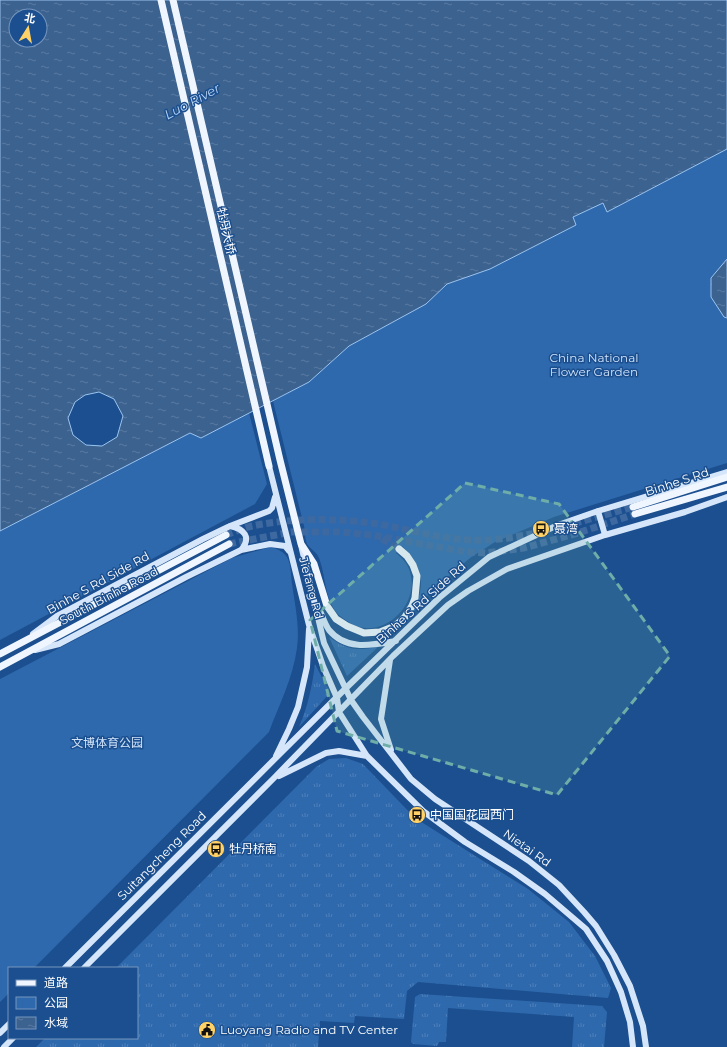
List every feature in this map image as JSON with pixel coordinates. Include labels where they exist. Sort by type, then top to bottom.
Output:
[{"type":"main road","name":"牡丹大桥","points":[[161,0],[269,466]]},
{"type":"main road","name":"牡丹大桥","points":[[173,0],[280,460]]},
{"type":"main road","name":"Jiefang Rd","points":[[280,460],[324,643],[351,700]]},
{"type":"main road","name":"Jiefang Rd","points":[[269,466],[309,625],[323,666],[337,698],[339,712]]},
{"type":"main road","name":"Binhe S Rd Side Rd","points":[[274,760],[439,598],[489,557],[558,525],[598,511],[727,472]]},
{"type":"main road","name":"Binhe S Rd","points":[[727,477],[634,511],[727,486]]},
{"type":"main road","name":"Binhe S Rd Side Rd","points":[[22,642],[57,616],[202,539],[230,526],[269,512],[274,501],[275,491]]},
{"type":"main road","name":"Binhe S Rd Side Rd","points":[[274,778],[390,660],[448,605],[468,591],[507,569],[605,535],[685,512],[727,497]]},
{"type":"main road","points":[[598,511],[605,535]]},
{"type":"main road","points":[[230,526],[243,531],[245,535],[245,546],[241,550]]},
{"type":"main road","name":"South Binhe Road","points":[[0,654],[226,535]]},
{"type":"main road","name":"South Binhe Road","points":[[0,667],[229,544]]},
{"type":"main road","points":[[28,652],[59,644],[186,577],[241,550],[270,544],[285,546],[290,551]]},
{"type":"main road","points":[[301,544],[314,564],[327,606],[333,615],[336,619],[347,626],[364,633],[380,632],[395,626],[405,617],[412,606],[417,576],[414,565],[399,549]]},
{"type":"main road","points":[[314,598],[329,630],[340,639],[350,644],[362,646],[396,641]]},
{"type":"main road","points":[[274,760],[298,707],[307,667],[309,625]]},
{"type":"main road","points":[[390,660],[381,719],[392,756]]},
{"type":"main road","name":"Nietai Rd","points":[[351,700],[392,756],[411,779],[435,799],[529,861],[560,885],[596,926],[614,955],[630,986],[643,1026],[646,1047]]},
{"type":"main road","points":[[339,712],[367,756],[422,811],[465,842],[533,885],[586,929],[607,961],[621,992],[630,1022],[633,1047]]},
{"type":"main road","points":[[274,778],[326,753],[340,751],[367,756]]},
{"type":"main road","name":"Suitangcheng Road","points":[[66,967],[274,760]]},
{"type":"main road","name":"Suitangcheng Road","points":[[85,967],[274,778]]},
{"type":"main road","points":[[0,1033],[8,1025]]},
{"type":"main road","points":[[4,1047],[12,1039]]},
{"type":"highlighted area","points":[[465,483],[559,504],[670,656],[557,795],[337,731],[310,620]]},
{"type":"green space","name":"China National Flower Garden","points":[[727,149],[727,463],[554,517],[495,542],[470,558],[449,576],[429,594],[411,615],[419,596],[421,578],[415,562],[402,546],[396,553],[408,566],[412,585],[409,598],[403,609],[394,618],[383,625],[371,628],[359,627],[340,616],[330,600],[319,558],[306,542],[304,526],[273,401],[309,382],[349,346],[426,304],[447,284],[490,269],[576,225],[573,217],[603,203],[607,212]]},
{"type":"green space","points":[[249,413],[267,484],[255,504],[0,640],[0,531],[190,433],[201,438]]},
{"type":"green space","name":"文博体育公园","points":[[270,547],[282,552],[286,556],[290,565],[297,616],[297,648],[285,691],[269,732],[35,967],[8,967],[8,994],[0,1002],[0,679],[232,558]]},
{"type":"green space","points":[[329,637],[347,647],[364,649],[378,647],[347,676]]},
{"type":"green space","points":[[315,664],[330,693],[299,727],[305,712]]},
{"type":"green space","points":[[346,758],[363,764],[415,818],[528,889],[569,922],[595,956],[611,988],[608,998],[418,982],[407,991],[404,1019],[355,1016],[354,1023],[320,1021],[318,1047],[36,1047],[44,1039],[138,1039],[138,967],[117,967],[316,767],[329,759]]},
{"type":"green space","points":[[420,994],[602,1006],[607,1012],[604,1047],[572,1047],[574,1017],[448,1008],[446,1042],[439,1042],[437,1046],[413,1044],[411,1042],[415,997]]},
{"type":"water","name":"Luo River","points":[[0,0],[727,0],[727,149],[607,212],[603,203],[573,217],[576,225],[490,269],[447,284],[426,304],[349,346],[309,382],[201,438],[190,433],[0,531]],"holes":[[[99,392],[114,399],[123,416],[117,437],[102,446],[86,445],[73,435],[68,418],[75,402],[85,395]]]},
{"type":"water","points":[[727,259],[727,318],[724,317],[711,297],[711,278]]},
{"type":"tunnel","points":[[554,529],[633,507]]},
{"type":"tunnel","points":[[229,544],[291,532],[341,532],[372,535],[467,552],[487,553],[524,548],[578,533],[635,514]]},
{"type":"tunnel","points":[[226,535],[252,526],[297,520],[342,520],[372,523],[443,537],[472,540],[507,538],[540,532]]},
{"type":"tunnel","points":[[382,539],[399,549]]},
{"type":"place","name":"聂湾","points":[[541,529]]},
{"type":"place","name":"中国国花园西门","points":[[417,815]]},
{"type":"place","name":"牡丹桥南","points":[[216,849]]},
{"type":"place","name":"Luoyang Radio and TV Center","points":[[207,1030]]}]
